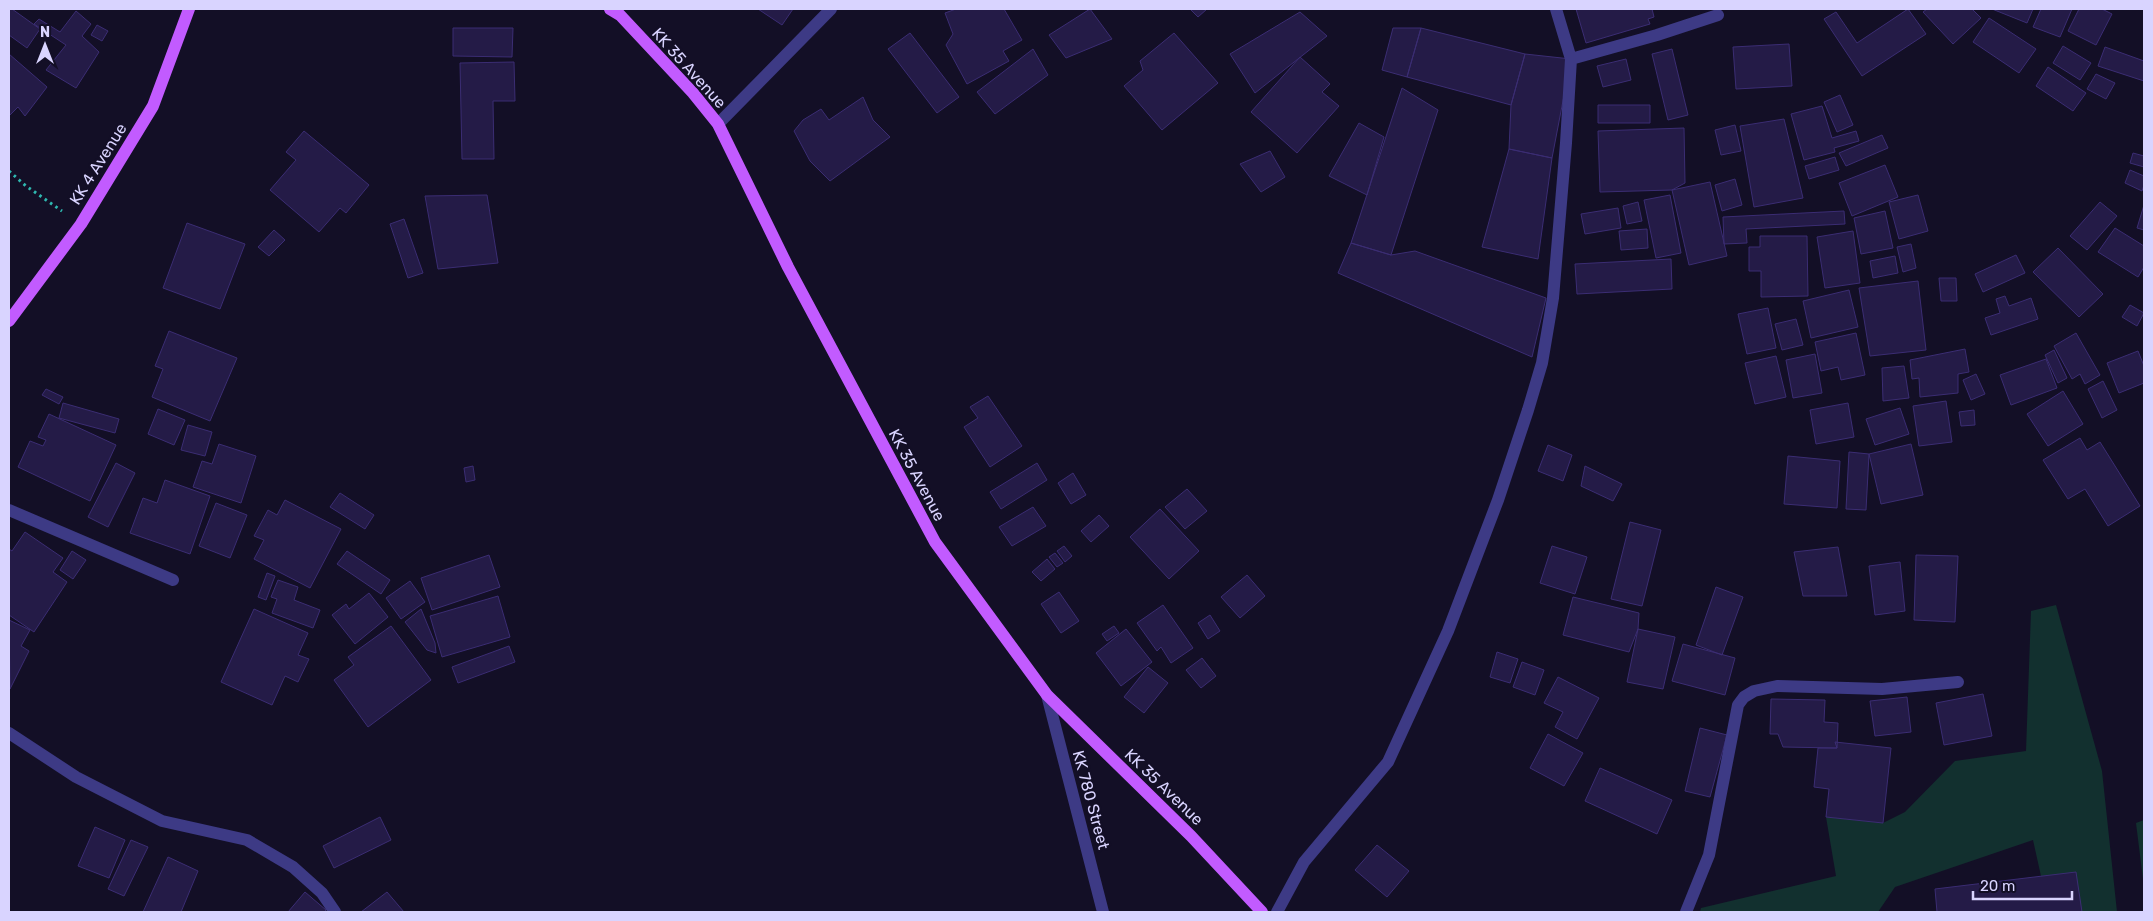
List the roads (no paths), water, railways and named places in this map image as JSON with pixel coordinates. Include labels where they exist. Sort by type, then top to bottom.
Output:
[{"type":"main road","name":"KK 4 Avenue","points":[[9,322],[81,224],[153,106],[189,9]]},
{"type":"main road","name":"KK 35 Avenue","points":[[610,9],[620,15],[693,93],[718,124],[788,267],[935,542],[1047,696],[1191,836],[1262,912]]},
{"type":"street","points":[[718,124],[831,9]]},
{"type":"street","points":[[1277,912],[1304,862],[1388,762],[1448,630],[1498,500],[1542,363],[1553,298],[1571,59],[1556,9]]},
{"type":"street","points":[[1571,59],[1657,35],[1718,15]]},
{"type":"street","points":[[9,510],[172,580]]},
{"type":"street","points":[[1686,912],[1709,855],[1738,705],[1744,697],[1754,691],[1777,686],[1882,689],[1958,682]]},
{"type":"street","name":"KK 780 Street","points":[[1047,696],[1103,912]]},
{"type":"street","points":[[9,733],[76,777],[162,821],[247,840],[293,867],[322,893],[335,912]]}]
